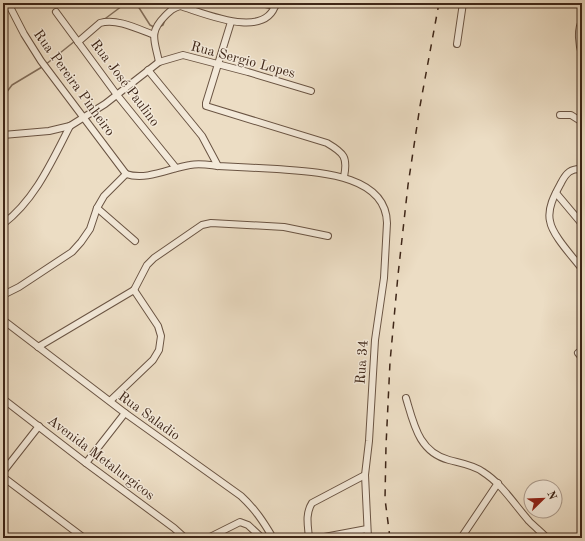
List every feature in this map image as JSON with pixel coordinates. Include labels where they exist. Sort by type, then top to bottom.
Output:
[{"type":"street","name":"Rua Pereira Pinheiro","points":[[8,3],[24,34],[41,61],[126,174]]},
{"type":"street","points":[[159,62],[154,30],[157,24],[173,9],[182,5],[188,9],[231,22],[258,21],[265,18],[271,12],[275,4],[261,3]]},
{"type":"street","points":[[457,44],[463,3]]},
{"type":"street","name":"Rua José Paulino","points":[[56,12],[117,95],[176,168]]},
{"type":"street","points":[[76,40],[100,23],[104,22],[126,24],[154,35]]},
{"type":"street","points":[[231,22],[217,64],[206,106],[327,143],[343,154],[346,161],[344,178]]},
{"type":"street","points":[[581,22],[579,36],[582,55]]},
{"type":"street","name":"Rua Sergio Lopes","points":[[3,135],[49,132],[70,126],[117,95],[159,62],[183,55],[311,91]]},
{"type":"street","points":[[148,70],[202,136],[218,166]]},
{"type":"street","points":[[560,115],[571,115],[582,122]]},
{"type":"street","points":[[3,224],[14,216],[26,203],[49,166],[70,126]]},
{"type":"street","name":"Rua 34","points":[[126,174],[138,177],[176,168],[203,164],[323,173],[344,178],[358,184],[380,198],[387,214],[384,278],[375,340],[369,441],[365,475],[367,529]]},
{"type":"street","points":[[582,168],[576,168],[566,174],[550,207],[549,219],[552,228],[582,269]]},
{"type":"street","points":[[3,295],[19,287],[72,252],[90,229],[97,208],[104,196],[126,174]]},
{"type":"street","points":[[556,193],[582,224]]},
{"type":"street","points":[[97,208],[136,241]]},
{"type":"street","points":[[38,347],[134,290],[147,265],[154,258],[202,225],[211,223],[284,227],[328,236]]},
{"type":"street","points":[[110,401],[153,360],[159,350],[161,336],[158,326],[134,290]]},
{"type":"street","name":"Rua Saladio","points":[[3,320],[125,413],[240,496],[252,506],[260,516],[273,538]]},
{"type":"street","points":[[582,350],[578,353],[582,358]]},
{"type":"street","points":[[406,398],[414,425],[422,442],[432,453],[442,458],[479,469],[498,483],[530,521],[547,538]]},
{"type":"street","name":"Avenida Metalurgicos","points":[[3,399],[174,528],[185,538]]},
{"type":"street","points":[[86,463],[125,413]]},
{"type":"street","points":[[3,472],[39,426]]},
{"type":"street","points":[[310,538],[307,515],[312,503],[365,475]]},
{"type":"street","points":[[3,477],[84,538]]},
{"type":"street","points":[[461,538],[498,483]]},
{"type":"street","points":[[208,538],[240,522],[248,525],[262,538]]},
{"type":"street","points":[[319,538],[367,529],[368,538]]},
{"type":"waterway","points":[[102,21],[126,3]]},
{"type":"waterway","points":[[136,3],[150,25],[154,27]]},
{"type":"waterway","points":[[161,26],[165,20]]},
{"type":"waterway","points":[[45,65],[75,41]]},
{"type":"waterway","points":[[3,97],[12,85],[42,67]]},
{"type":"railway","points":[[390,538],[385,499],[390,362],[408,185],[420,106],[439,3]]}]
